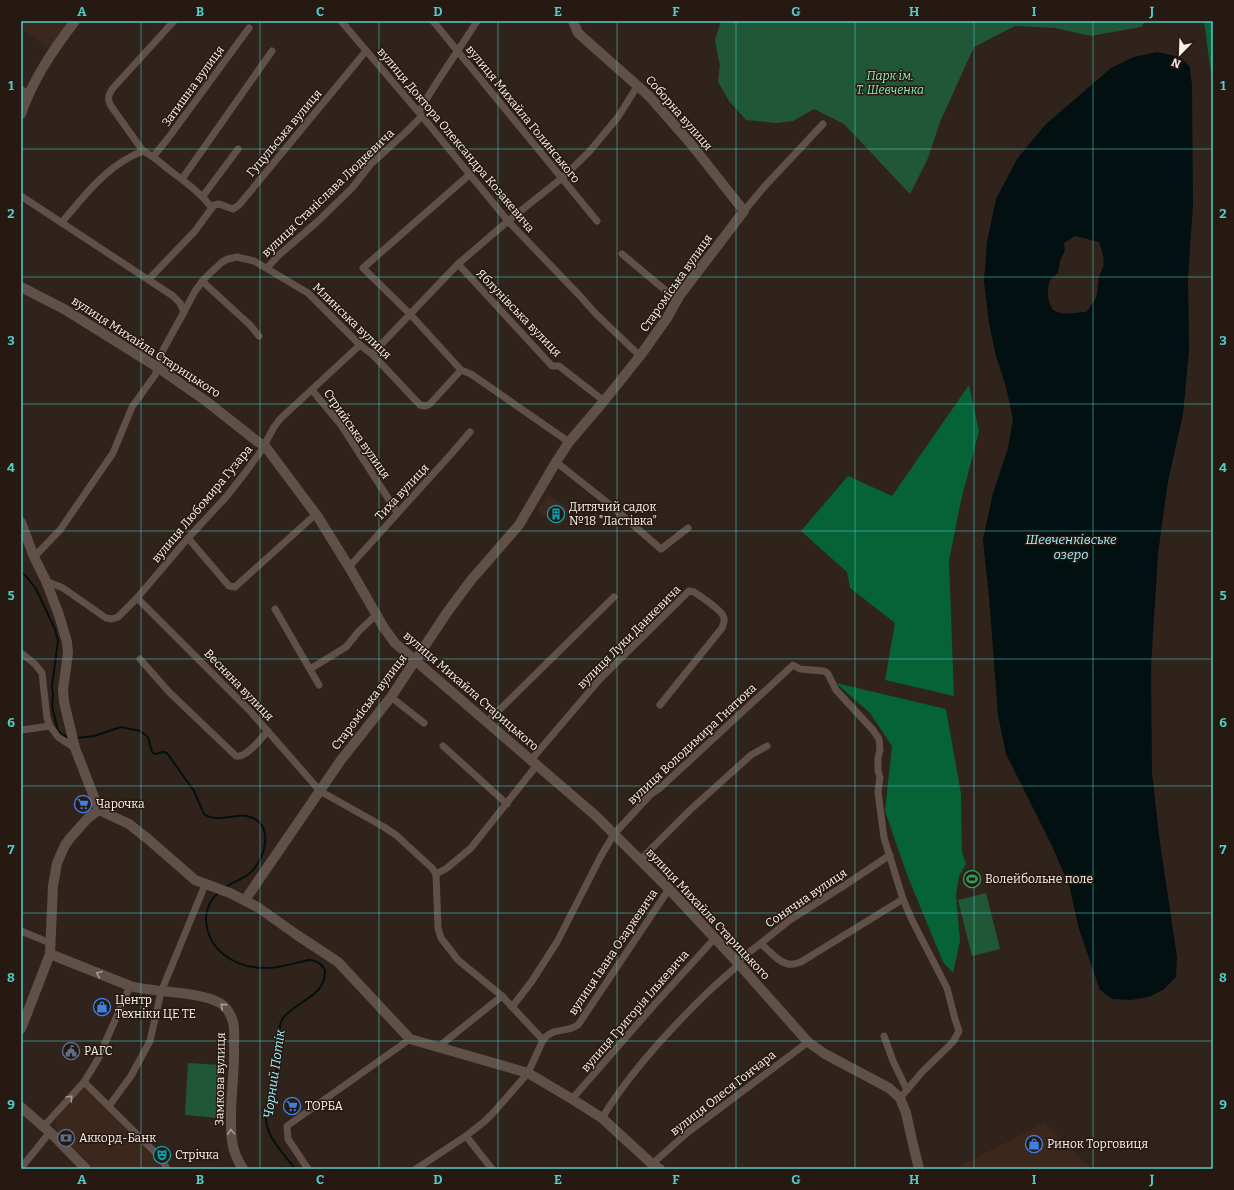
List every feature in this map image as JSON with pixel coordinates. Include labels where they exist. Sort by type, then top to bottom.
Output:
[{"type":"street","points":[[21,114],[24,92],[75,21]]},
{"type":"street","points":[[148,279],[195,231],[212,208],[203,196],[153,157],[142,151],[111,106],[108,101],[108,96],[113,88],[174,21]]},
{"type":"street","name":"вулиця Доктора Олександра Козакевича","points":[[341,21],[508,221],[600,319],[640,356]]},
{"type":"street","name":"вулиця Михайла Голинського","points":[[433,21],[597,221]]},
{"type":"street","name":"вулиця Станіслава Людкевича","points":[[266,268],[318,222],[352,188],[370,165],[406,132],[420,114],[433,87],[477,21]]},
{"type":"street","name":"Соборна вулиця","points":[[574,21],[578,33],[638,85],[674,124],[744,211]]},
{"type":"street","name":"Затишна вулиця","points":[[153,157],[250,28]]},
{"type":"street","points":[[182,179],[272,51]]},
{"type":"street","name":"Гуцульська вулиця","points":[[212,208],[214,205],[219,204],[233,209],[238,205],[366,51]]},
{"type":"street","points":[[372,354],[458,264],[508,221],[562,178],[589,152],[618,117],[638,85]]},
{"type":"street","name":"Староміська вулиця","points":[[244,900],[341,760],[391,697],[448,611],[472,579],[519,525],[569,442],[640,356],[667,318],[677,300],[744,211],[764,187],[823,124]]},
{"type":"street","points":[[203,196],[238,149]]},
{"type":"street","points":[[62,222],[96,182],[106,173],[142,151]]},
{"type":"street","points":[[469,175],[364,268],[390,296],[410,314],[461,370],[471,374],[569,442]]},
{"type":"street","points":[[21,196],[176,298],[184,312]]},
{"type":"street","points":[[622,254],[677,300]]},
{"type":"street","name":"Млинська вулиця","points":[[34,557],[60,530],[113,453],[132,407],[155,374],[163,350],[195,291],[202,281],[222,262],[234,257],[248,259],[308,293],[360,345],[372,354],[420,405],[423,406],[430,404],[461,370]]},
{"type":"street","name":"Яблунівська вулиця","points":[[458,264],[552,366],[559,366],[604,401]]},
{"type":"street","points":[[202,281],[260,336]]},
{"type":"street","name":"вулиця Михайла Старицького","points":[[21,287],[64,309],[157,367],[206,401],[265,446],[316,514],[387,633],[395,643],[596,816],[641,860],[715,938],[808,1042],[825,1054],[888,1088],[904,1094]]},
{"type":"street","name":"вулиця Любомира Гузара","points":[[46,581],[63,588],[107,619],[118,617],[137,598],[188,538],[226,497],[259,456],[276,424],[290,409],[360,345]]},
{"type":"street","name":"Стрийська вулиця","points":[[312,390],[340,425],[397,512]]},
{"type":"street","name":"Тиха вулиця","points":[[349,567],[470,432]]},
{"type":"street","points":[[556,462],[610,504],[661,549],[688,528]]},
{"type":"street","points":[[188,538],[229,586],[235,587],[316,514]]},
{"type":"street","points":[[21,522],[34,557],[46,581],[68,646],[63,694],[75,748],[99,810],[129,824],[148,838],[195,880],[205,885],[230,893],[259,908],[338,962],[410,1039],[528,1073],[602,1118],[656,1166]]},
{"type":"street","name":"вулиця Луки Данкевича","points":[[436,874],[447,868],[471,848],[507,804],[534,763],[600,680],[689,590],[721,612],[724,622],[722,628],[660,705]]},
{"type":"street","points":[[488,722],[614,597]]},
{"type":"street","name":"Весняна вулиця","points":[[137,598],[250,711],[320,791],[388,829],[427,863],[436,874]]},
{"type":"street","points":[[275,609],[319,685]]},
{"type":"street","points":[[310,669],[347,646],[359,631],[376,615]]},
{"type":"street","points":[[21,653],[35,664],[42,673],[47,718],[50,726],[58,737],[75,748]]},
{"type":"street","points":[[140,658],[169,692],[236,756],[242,757],[268,731]]},
{"type":"street","name":"вулиця Володимира Гнатюка","points":[[512,1006],[532,981],[557,942],[601,856],[614,834],[651,794],[660,788],[793,665],[800,670],[826,672],[836,690],[873,730],[879,740],[880,750],[878,758],[878,771],[880,777],[878,792],[884,838],[890,855]]},
{"type":"street","points":[[391,697],[424,723]]},
{"type":"street","points":[[21,730],[50,726]]},
{"type":"street","points":[[443,746],[507,804]]},
{"type":"street","points":[[641,860],[696,805],[751,755],[766,746]]},
{"type":"street","points":[[21,1029],[50,948],[53,886],[57,863],[65,845],[71,837],[88,818],[99,810]]},
{"type":"street","points":[[890,855],[903,899],[912,920],[947,988],[959,1031],[953,1042],[923,1071],[904,1094]]},
{"type":"street","name":"Сонячна вулиця","points":[[602,1118],[628,1080],[652,1051],[738,963],[761,944],[768,936],[790,920],[890,855]]},
{"type":"street","points":[[416,1169],[466,1136],[489,1117],[528,1073],[543,1040],[502,996],[458,960],[441,938],[437,920],[436,874]]},
{"type":"street","points":[[109,1106],[131,1076],[150,1041],[161,992],[205,885]]},
{"type":"street","name":"вулиця Івана Озаркевича","points":[[543,1040],[546,1036],[555,1031],[571,1028],[578,1024],[669,889]]},
{"type":"street","points":[[761,944],[788,965],[793,965],[801,962],[903,899]]},
{"type":"street","points":[[21,931],[50,948]]},
{"type":"street","name":"вулиця Григорія Ількевича","points":[[572,1099],[715,938]]},
{"type":"street","name":"Замкова вулиця","points":[[50,948],[130,986],[142,990],[190,995],[211,999],[221,1003],[228,1009],[234,1023],[235,1062],[231,1121],[232,1142],[243,1169]]},
{"type":"street","points":[[21,1168],[47,1129],[84,1082],[98,1059],[130,986]]},
{"type":"street","points":[[437,1048],[502,996]]},
{"type":"street","points":[[884,1036],[904,1094],[906,1113],[919,1169]]},
{"type":"street","points":[[308,1169],[288,1139],[287,1126],[410,1039]]},
{"type":"street","name":"вулиця Олеся Гончара","points":[[656,1166],[681,1138],[808,1042]]},
{"type":"street","points":[[84,1082],[162,1159],[167,1169]]},
{"type":"street","points":[[21,1107],[47,1129],[86,1169]]},
{"type":"street","points":[[466,1136],[492,1169]]},
{"type":"shaded area","points":[[24,21],[69,21],[49,49],[21,28]]},
{"type":"shaded area","points":[[548,494],[572,511],[559,527],[537,511]]},
{"type":"shaded area","points":[[86,1085],[163,1161],[164,1169],[93,1169],[60,1135],[56,1126],[56,1118]]},
{"type":"shaded area","name":"Ринок Торговиця","points":[[1044,1123],[1092,1169],[961,1169],[959,1166]]},
{"type":"green space","name":"Парк ім. Т. Шевченка","points":[[721,21],[1146,21],[1141,27],[1091,36],[1055,28],[1015,26],[974,47],[940,122],[928,158],[910,194],[844,124],[814,109],[793,121],[776,123],[746,120],[729,101],[718,82],[720,63],[715,40]]},
{"type":"green space","points":[[1204,21],[1213,21],[1213,89]]},
{"type":"green space","points":[[969,385],[979,431],[960,505],[949,561],[954,696],[885,680],[895,623],[850,588],[847,572],[801,531],[848,476],[892,496]]},
{"type":"green space","points":[[836,683],[946,709],[961,794],[962,852],[966,864],[959,876],[956,895],[960,941],[953,973],[943,962],[906,872],[885,811],[892,746],[870,713]]},
{"type":"green space","points":[[986,893],[1000,949],[972,956],[958,900]]},
{"type":"green space","points":[[188,1063],[221,1065],[217,1118],[185,1115]]},
{"type":"water","name":"Шевченківське озеро","points":[[1157,52],[1180,57],[1190,67],[1192,86],[1193,205],[1188,278],[1189,350],[1183,414],[1168,481],[1158,554],[1151,667],[1152,773],[1160,843],[1177,957],[1176,977],[1163,990],[1149,997],[1131,1000],[1112,999],[1100,990],[1079,929],[1069,885],[1052,846],[1006,754],[998,715],[983,540],[993,493],[1008,448],[1013,419],[1006,387],[996,356],[989,323],[984,282],[987,242],[996,199],[1017,159],[1045,125],[1111,68],[1134,57]],"holes":[[[1075,236],[1099,242],[1103,254],[1104,264],[1099,277],[1097,295],[1094,302],[1086,312],[1066,314],[1055,311],[1050,305],[1048,286],[1051,279],[1058,273],[1060,261],[1065,250],[1064,243]]]},
{"type":"waterway","name":"Чорний Потік","points":[[21,572],[36,589],[55,629],[58,641],[52,686],[52,706],[58,731],[62,735],[68,737]]},
{"type":"waterway","name":"Чорний Потік","points":[[77,738],[94,736],[121,727],[140,731],[148,737],[152,752],[155,754],[163,752],[167,753],[194,791],[204,814],[214,818],[246,816],[255,819],[262,825],[265,833],[264,850],[256,867],[250,873],[226,887]]},
{"type":"waterway","name":"Чорний Потік","points":[[219,892],[210,904],[206,919],[211,940],[224,955],[242,964],[263,968],[280,967],[312,960],[322,965],[325,970],[324,979],[316,992],[289,1012],[281,1021],[279,1029],[280,1048],[278,1063],[266,1108],[266,1120],[269,1132],[275,1143],[295,1169]]},
{"type":"place","name":"Дитячий садок №18 \"Ластівка\"","points":[[556,514]]},
{"type":"place","name":"Чарочка","points":[[83,804]]},
{"type":"place","name":"Волейбольне поле","points":[[972,879]]},
{"type":"place","name":"Центр Техніки ЦЕ ТЕ","points":[[102,1007]]},
{"type":"place","name":"РАГС","points":[[71,1051]]},
{"type":"place","name":"ТОРБА","points":[[292,1106]]},
{"type":"place","name":"Аккорд-Банк","points":[[66,1138]]},
{"type":"place","name":"Ринок Торговиця","points":[[1034,1144]]},
{"type":"place","name":"Стрічка","points":[[162,1155]]}]
